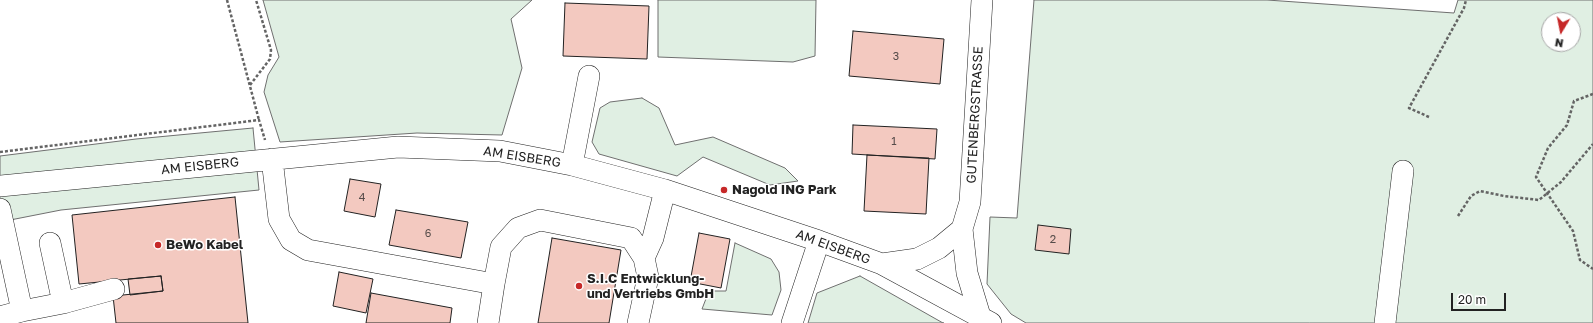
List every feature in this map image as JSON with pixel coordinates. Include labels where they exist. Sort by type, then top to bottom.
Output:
[{"type":"street","name":"GUTENBERGSTRASSE","points":[[982,0],[970,202],[962,229],[967,273],[985,319]]},
{"type":"street","points":[[572,165],[589,76]]},
{"type":"street","name":"AM EISBERG","points":[[0,186],[398,147],[500,151],[572,165],[665,190],[819,241],[882,264],[985,319]]},
{"type":"street","points":[[272,159],[279,219],[290,240],[308,250],[494,284]]},
{"type":"street","points":[[1384,323],[1404,171]]},
{"type":"street","points":[[644,258],[653,238],[665,190]]},
{"type":"street","points":[[0,209],[24,319]]},
{"type":"street","points":[[488,323],[501,247],[518,228],[540,220],[631,238],[644,258],[648,277],[638,323]]},
{"type":"street","points":[[882,264],[917,259],[939,248],[962,229]]},
{"type":"street","points":[[792,323],[819,241]]},
{"type":"street","points":[[50,243],[63,303]]},
{"type":"street","points":[[0,317],[24,319],[63,303],[114,289]]},
{"type":"path","points":[[228,0],[259,120],[272,159]]},
{"type":"path","points":[[250,86],[270,59],[271,50],[256,0]]},
{"type":"path","points":[[1429,117],[1410,108],[1464,8],[1466,0]]},
{"type":"path","points":[[1593,94],[1574,101],[1567,124],[1548,148],[1536,177],[1573,231],[1580,260],[1593,269]]},
{"type":"path","points":[[0,152],[259,120]]},
{"type":"path","points":[[1458,216],[1471,196],[1480,191],[1504,196],[1540,200],[1561,182],[1593,144]]},
{"type":"green space","points":[[263,0],[532,0],[511,19],[522,68],[502,135],[417,133],[280,142],[264,92],[268,75],[279,57]]},
{"type":"green space","points":[[658,0],[816,0],[815,56],[793,62],[658,57]]},
{"type":"green space","points":[[1034,0],[1267,0],[1454,13],[1458,0],[1593,0],[1593,323],[1026,323],[1011,314],[987,284],[990,217],[1017,218]]},
{"type":"green space","points":[[642,98],[659,108],[675,145],[713,137],[785,168],[798,181],[770,185],[703,157],[677,176],[599,154],[592,142],[600,108],[610,102]]},
{"type":"green space","points":[[253,128],[259,190],[61,210],[0,222],[0,156],[136,139]]},
{"type":"green space","points":[[735,243],[771,259],[779,272],[781,290],[772,315],[702,309],[709,291],[726,291]]},
{"type":"green space","points":[[860,276],[943,323],[808,323],[817,293]]},
{"type":"building","points":[[565,3],[649,6],[647,59],[563,56]]},
{"type":"building","points":[[853,31],[944,39],[940,84],[849,76]]},
{"type":"building","points":[[853,125],[937,129],[935,159],[852,154]]},
{"type":"building","points":[[867,155],[929,158],[926,214],[864,211]]},
{"type":"building","points":[[350,179],[381,184],[375,217],[344,211]]},
{"type":"building","name":"BeWo Kabel","points":[[235,197],[248,323],[116,323],[113,296],[163,291],[161,276],[79,284],[72,215]]},
{"type":"building","points":[[396,210],[468,222],[461,258],[389,245]]},
{"type":"building","points":[[1038,225],[1071,229],[1069,254],[1035,250]]},
{"type":"building","points":[[699,233],[730,239],[721,288],[690,282]]},
{"type":"building","name":"S.I.C Entwicklung- und Vertriebs GmbH","points":[[552,238],[621,250],[609,323],[538,323]]},
{"type":"building","points":[[339,272],[373,279],[366,313],[333,306]]},
{"type":"building","points":[[161,276],[163,291],[130,295],[128,279]]},
{"type":"building","points":[[371,293],[452,308],[450,323],[366,323]]},
{"type":"place","name":"Nagold ING Park","points":[[724,190]]},
{"type":"place","name":"BeWo Kabel","points":[[158,245]]},
{"type":"place","name":"S.I.C Entwicklung- und Vertriebs GmbH","points":[[579,286]]}]
